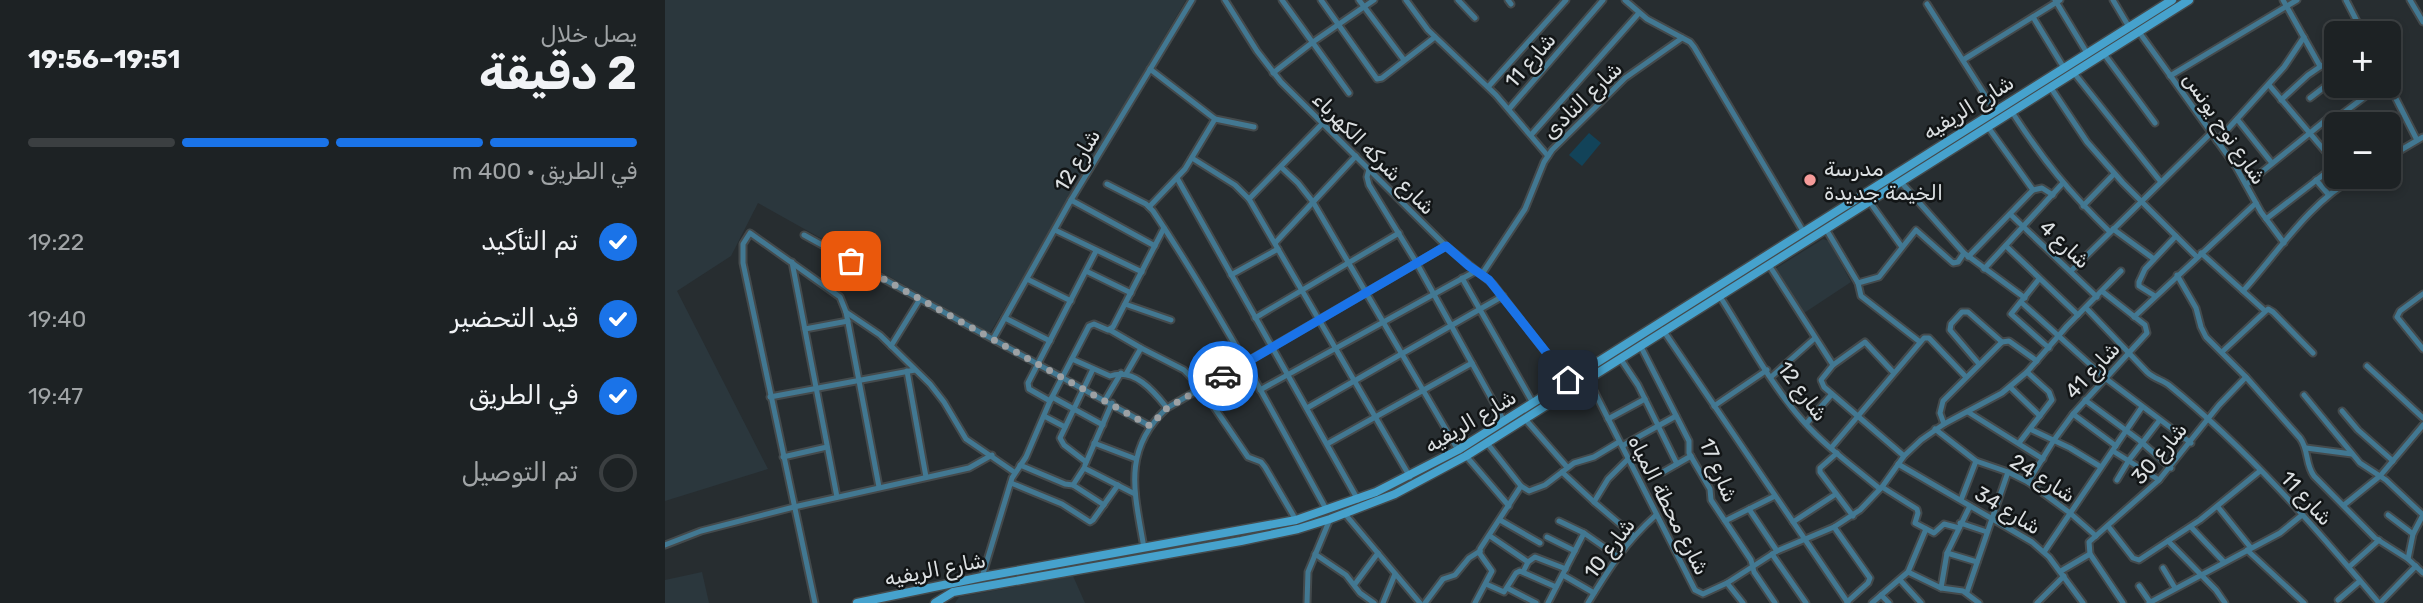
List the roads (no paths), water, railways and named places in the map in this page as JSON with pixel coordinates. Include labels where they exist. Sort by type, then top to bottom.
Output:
[{"type":"street","name":"شارع 12","points":[[993,339],[1071,200],[1192,0]]},
{"type":"street","points":[[1282,0],[1349,93]]},
{"type":"street","points":[[1321,0],[1377,79],[1435,37]]},
{"type":"street","points":[[1359,0],[1403,60]]},
{"type":"street","points":[[1273,73],[1374,0]]},
{"type":"street","points":[[1406,0],[1435,37],[1509,109],[1548,156]]},
{"type":"street","points":[[1458,0],[1475,18]]},
{"type":"street","points":[[1488,87],[1566,0]]},
{"type":"street","name":"شارع 11","points":[[1509,109],[1603,0]]},
{"type":"street","points":[[1625,0],[1639,13],[1694,47],[1803,231]]},
{"type":"street","points":[[2113,0],[2129,27]]},
{"type":"street","name":"شارع الريفيه","points":[[935,603],[953,592],[1241,541],[1329,515],[1410,477],[1533,402],[1572,382],[1588,379],[1869,200],[1995,111],[2172,0]]},
{"type":"street","name":"شارع الريفيه","points":[[857,603],[982,577],[1296,520],[1345,514],[1407,488],[1466,456],[1525,419],[1572,382],[1803,231],[1988,127],[2189,0]]},
{"type":"street","points":[[2170,76],[2285,3],[2297,0]]},
{"type":"street","points":[[2346,0],[2357,21]]},
{"type":"street","points":[[2410,0],[2423,22]]},
{"type":"street","name":"شارع شركه الكهرباء","points":[[1227,1],[1273,73],[1446,246],[1479,272],[1503,296],[1572,382]]},
{"type":"street","points":[[1963,60],[2057,1],[2087,53]]},
{"type":"street","points":[[2285,3],[2320,66]]},
{"type":"street","points":[[1927,4],[1995,111]]},
{"type":"street","points":[[1531,135],[1639,13]]},
{"type":"street","points":[[2033,17],[2064,68]]},
{"type":"street","name":"شارع نوح يونس","points":[[2139,32],[2247,184],[2266,219],[2284,243]]},
{"type":"street","points":[[2217,141],[2269,85],[2304,37]]},
{"type":"street","name":"شارع النادى","points":[[1479,272],[1525,209],[1548,156],[1625,78],[1682,38]]},
{"type":"street","points":[[2104,54],[2155,123]]},
{"type":"street","points":[[2281,100],[2324,64]]},
{"type":"street","points":[[1150,69],[1215,119],[1254,127]]},
{"type":"street","points":[[2074,73],[2161,182]]},
{"type":"street","points":[[2269,85],[2324,150]]},
{"type":"street","points":[[2309,97],[2324,86]]},
{"type":"street","points":[[2051,88],[2080,133],[2141,201],[2176,236],[2265,310]]},
{"type":"street","points":[[2247,184],[2326,120],[2342,114],[2363,98]]},
{"type":"street","points":[[2396,98],[2417,141]]},
{"type":"street","points":[[2012,112],[2037,152],[2083,206],[2111,231],[2154,259]]},
{"type":"street","points":[[1149,207],[1192,158],[1215,119]]},
{"type":"street","points":[[2237,119],[2272,163]]},
{"type":"street","points":[[1249,199],[1322,124]]},
{"type":"street","points":[[1988,127],[2033,190]]},
{"type":"street","points":[[2071,271],[2211,133]]},
{"type":"street","points":[[2401,150],[2423,137]]},
{"type":"street","points":[[1231,275],[1277,246],[1356,156]]},
{"type":"street","points":[[1192,158],[1235,185],[1249,199],[1410,477]]},
{"type":"street","points":[[1281,167],[1313,202],[1458,450]]},
{"type":"street","points":[[1369,169],[1369,185],[1416,262],[1504,421]]},
{"type":"street","points":[[2083,206],[2115,174]]},
{"type":"street","points":[[2266,219],[2324,174]]},
{"type":"street","points":[[1177,178],[1358,500]]},
{"type":"street","points":[[2316,180],[2329,195]]},
{"type":"street","points":[[1895,181],[1966,255],[2023,300],[2105,378],[2191,443]]},
{"type":"street","points":[[1107,184],[1149,207],[1164,228],[1261,390],[1329,515],[1308,572],[1307,603]]},
{"type":"street","points":[[1984,269],[2062,184]]},
{"type":"street","points":[[1858,283],[1879,277],[1916,230],[1954,263],[1958,262],[2033,190],[2042,188],[2053,195]]},
{"type":"street","points":[[2243,291],[2300,222],[2338,189]]},
{"type":"street","points":[[1071,200],[1155,246]]},
{"type":"street","points":[[1869,200],[1902,247]]},
{"type":"street","points":[[2103,292],[2134,317],[2256,203]]},
{"type":"street","name":"شارع 4","points":[[2010,214],[2097,297]]},
{"type":"street","points":[[1110,330],[1164,228]]},
{"type":"street","points":[[1825,228],[1858,283],[1861,296],[1920,342]]},
{"type":"street","points":[[1055,230],[1142,272]]},
{"type":"street","points":[[815,603],[743,263],[742,251],[750,233],[837,294],[848,321],[879,487]]},
{"type":"street","points":[[1255,318],[1399,233]]},
{"type":"street","points":[[804,235],[1150,426]]},
{"type":"street","points":[[2155,296],[2139,284],[2141,276],[2176,236]]},
{"type":"street","points":[[1144,548],[1135,494],[1136,460],[1150,426],[1167,408],[1446,246]]},
{"type":"street","points":[[2005,246],[2078,315]]},
{"type":"street","points":[[1097,251],[1028,387],[1103,425]]},
{"type":"street","points":[[792,262],[837,497]]},
{"type":"street","points":[[1768,264],[1833,365]]},
{"type":"street","points":[[1086,271],[1131,293]]},
{"type":"street","points":[[1727,583],[1775,553],[1835,527],[1853,516],[1881,488],[1904,456],[1935,429],[2010,387],[2027,372],[2121,271]]},
{"type":"street","points":[[1261,390],[1462,278],[1479,272]]},
{"type":"street","points":[[2177,275],[2196,308],[2203,332],[2300,438],[2306,448],[2309,470],[2379,540],[2408,559],[2423,573]]},
{"type":"street","points":[[1462,278],[1533,402]]},
{"type":"street","points":[[1027,279],[1071,301]]},
{"type":"street","points":[[2039,279],[2012,312],[2012,317],[2049,348]]},
{"type":"street","points":[[2423,293],[2400,311],[2397,317],[2423,349]]},
{"type":"street","name":"شارع 12","points":[[1719,295],[1771,377],[1806,424],[1881,488],[1917,509],[1915,523],[1926,529]]},
{"type":"street","points":[[1307,408],[1503,296]]},
{"type":"street","points":[[891,345],[920,299]]},
{"type":"street","points":[[1125,304],[1171,320]]},
{"type":"street","name":"شارع 11","points":[[2086,308],[2151,376],[2169,384],[2260,471],[2379,603]]},
{"type":"street","points":[[2222,352],[2265,310],[2270,309],[2313,353]]},
{"type":"street","points":[[846,312],[891,345],[938,393],[967,439],[1014,472]]},
{"type":"street","points":[[1979,364],[1949,330],[1962,312],[1968,312],[2002,342]]},
{"type":"street","name":"شارع 41","points":[[2028,482],[2073,414],[2148,332],[2145,325],[2134,317]]},
{"type":"street","points":[[1005,318],[1050,341]]},
{"type":"street","points":[[805,329],[848,321]]},
{"type":"street","points":[[982,577],[1014,472],[1020,465],[1090,324],[1110,330],[1179,366],[1201,388],[1248,457],[1261,462],[1265,467],[1296,520]]},
{"type":"street","points":[[1663,331],[1847,603],[1868,583],[1870,576],[1835,527]]},
{"type":"street","points":[[1831,448],[1925,337],[1966,377]]},
{"type":"street","points":[[1771,377],[1815,338]]},
{"type":"street","points":[[1944,424],[1940,413],[1941,405],[2002,342],[2009,341],[2037,361]]},
{"type":"street","points":[[1893,372],[1865,342],[1833,365],[1821,380],[1824,387],[1904,456]]},
{"type":"street","name":"شارع 17","points":[[1640,345],[1689,441],[1691,456],[1710,489],[1711,500],[1775,603]]},
{"type":"street","points":[[1105,400],[1141,348]]},
{"type":"street","points":[[1620,358],[1645,399],[1677,464]]},
{"type":"street","points":[[1072,359],[1110,376],[1123,374],[1150,388],[1167,408]]},
{"type":"street","points":[[1327,444],[1472,363]]},
{"type":"street","points":[[2367,366],[2423,418]]},
{"type":"street","points":[[1093,369],[1060,438],[1085,465],[1135,494]]},
{"type":"street","points":[[771,397],[915,370]]},
{"type":"street","points":[[1714,406],[1767,370]]},
{"type":"street","points":[[907,371],[926,477]]},
{"type":"street","points":[[2019,443],[2051,402],[2052,397],[2027,372]]},
{"type":"street","name":"شارع 30","points":[[2090,554],[2089,542],[2171,468],[2207,419],[2246,377]]},
{"type":"street","name":"شارع محطة المياه","points":[[1588,379],[1697,592],[1706,593],[1720,584],[1727,583],[1743,603]]},
{"type":"street","points":[[2010,387],[2040,416]]},
{"type":"street","points":[[1806,424],[1832,394]]},
{"type":"street","points":[[2304,396],[2352,454],[2366,468],[2381,476],[2423,515],[2413,534],[2408,559]]},
{"type":"street","points":[[1608,419],[1645,399]]},
{"type":"street","points":[[2085,400],[2171,468]]},
{"type":"street","points":[[1073,485],[1085,465],[1112,403]]},
{"type":"street","points":[[2044,552],[2143,407]]},
{"type":"street","points":[[2342,411],[2358,430],[2393,461]]},
{"type":"street","points":[[1968,412],[2043,459]]},
{"type":"street","points":[[2073,414],[2129,460],[2159,480]]},
{"type":"street","points":[[1044,416],[1065,427]]},
{"type":"street","points":[[1487,443],[1521,486],[1534,491],[1565,469],[1677,416]]},
{"type":"street","points":[[1525,419],[1594,502],[1634,536]]},
{"type":"street","points":[[2116,480],[2159,421]]},
{"type":"street","points":[[2344,505],[2381,476],[2423,425]]},
{"type":"street","name":"شارع 24","points":[[1935,429],[1976,461],[2028,482],[2097,536]]},
{"type":"street","points":[[2030,429],[2101,467]]},
{"type":"street","points":[[2415,435],[2423,442]]},
{"type":"street","points":[[1094,443],[1136,460]]},
{"type":"street","points":[[783,457],[827,447]]},
{"type":"street","points":[[2306,448],[2352,454]]},
{"type":"street","points":[[1837,453],[1819,470],[1853,516]]},
{"type":"street","points":[[665,545],[701,531],[794,507],[969,468],[992,455]]},
{"type":"street","points":[[1466,456],[1509,506]]},
{"type":"street","points":[[1663,472],[1691,456]]},
{"type":"street","points":[[1594,502],[1608,479],[1628,459]]},
{"type":"street","points":[[1961,500],[1976,461]]},
{"type":"street","name":"شارع 34","points":[[1898,464],[2032,541],[2044,552],[2083,603]]},
{"type":"street","points":[[1020,465],[1073,485],[1104,505]]},
{"type":"street","points":[[2108,526],[2137,560],[2191,527],[2260,471]]},
{"type":"street","points":[[1967,592],[2008,472]]},
{"type":"street","points":[[1010,483],[1062,504],[1090,522],[1118,485]]},
{"type":"street","points":[[1345,514],[1423,603],[1443,579],[1455,575],[1469,558],[1480,551],[1521,486]]},
{"type":"street","points":[[1793,522],[1836,494]]},
{"type":"street","points":[[1725,521],[1775,496]]},
{"type":"street","points":[[1941,588],[1947,553],[1970,506]]},
{"type":"street","points":[[2218,507],[2249,549],[2304,603]]},
{"type":"street","points":[[1749,509],[1806,603]]},
{"type":"street","name":"شارع 10","points":[[1588,603],[1617,555],[1656,515]]},
{"type":"street","points":[[2139,586],[2150,603],[2288,527],[2302,515]]},
{"type":"street","points":[[2388,515],[2413,534]]},
{"type":"street","points":[[1500,520],[1540,543]]},
{"type":"street","points":[[1559,521],[1584,533],[1617,555]]},
{"type":"street","points":[[1872,603],[1908,572],[1926,529],[1934,533],[1944,524],[1987,532]]},
{"type":"street","points":[[2191,527],[2224,562]]},
{"type":"street","points":[[1239,532],[1241,541]]},
{"type":"street","points":[[1548,603],[1584,533]]},
{"type":"street","points":[[1490,536],[1528,562]]},
{"type":"street","points":[[1546,537],[1575,551]]},
{"type":"street","points":[[2349,567],[2379,540]]},
{"type":"street","points":[[2168,541],[2216,590],[2225,603]]},
{"type":"street","points":[[1475,603],[1492,571],[1480,551]]},
{"type":"street","points":[[1355,584],[1378,553]]},
{"type":"street","points":[[1947,553],[1977,562]]},
{"type":"street","points":[[1315,554],[1346,575],[1364,596],[1374,603]]},
{"type":"street","points":[[2037,603],[2062,574],[2090,554],[2123,603]]},
{"type":"street","points":[[1523,572],[1528,562],[1538,557],[1594,593]]},
{"type":"street","points":[[2379,603],[2416,566]]},
{"type":"street","points":[[2163,568],[2175,588]]},
{"type":"street","points":[[1486,584],[1502,592],[1517,572],[1523,572],[1556,587]]},
{"type":"street","points":[[1908,572],[1941,588],[1967,592],[1979,603]]},
{"type":"street","points":[[1383,603],[1395,574]]},
{"type":"street","points":[[1900,580],[1921,603]]},
{"type":"street","points":[[2338,600],[2360,581]]},
{"type":"street","points":[[1507,588],[1536,603]]},
{"type":"street","points":[[1881,595],[1889,603]]},
{"type":"place","name":"مدرسة الخيمة جديدة","points":[[1810,180]]}]
